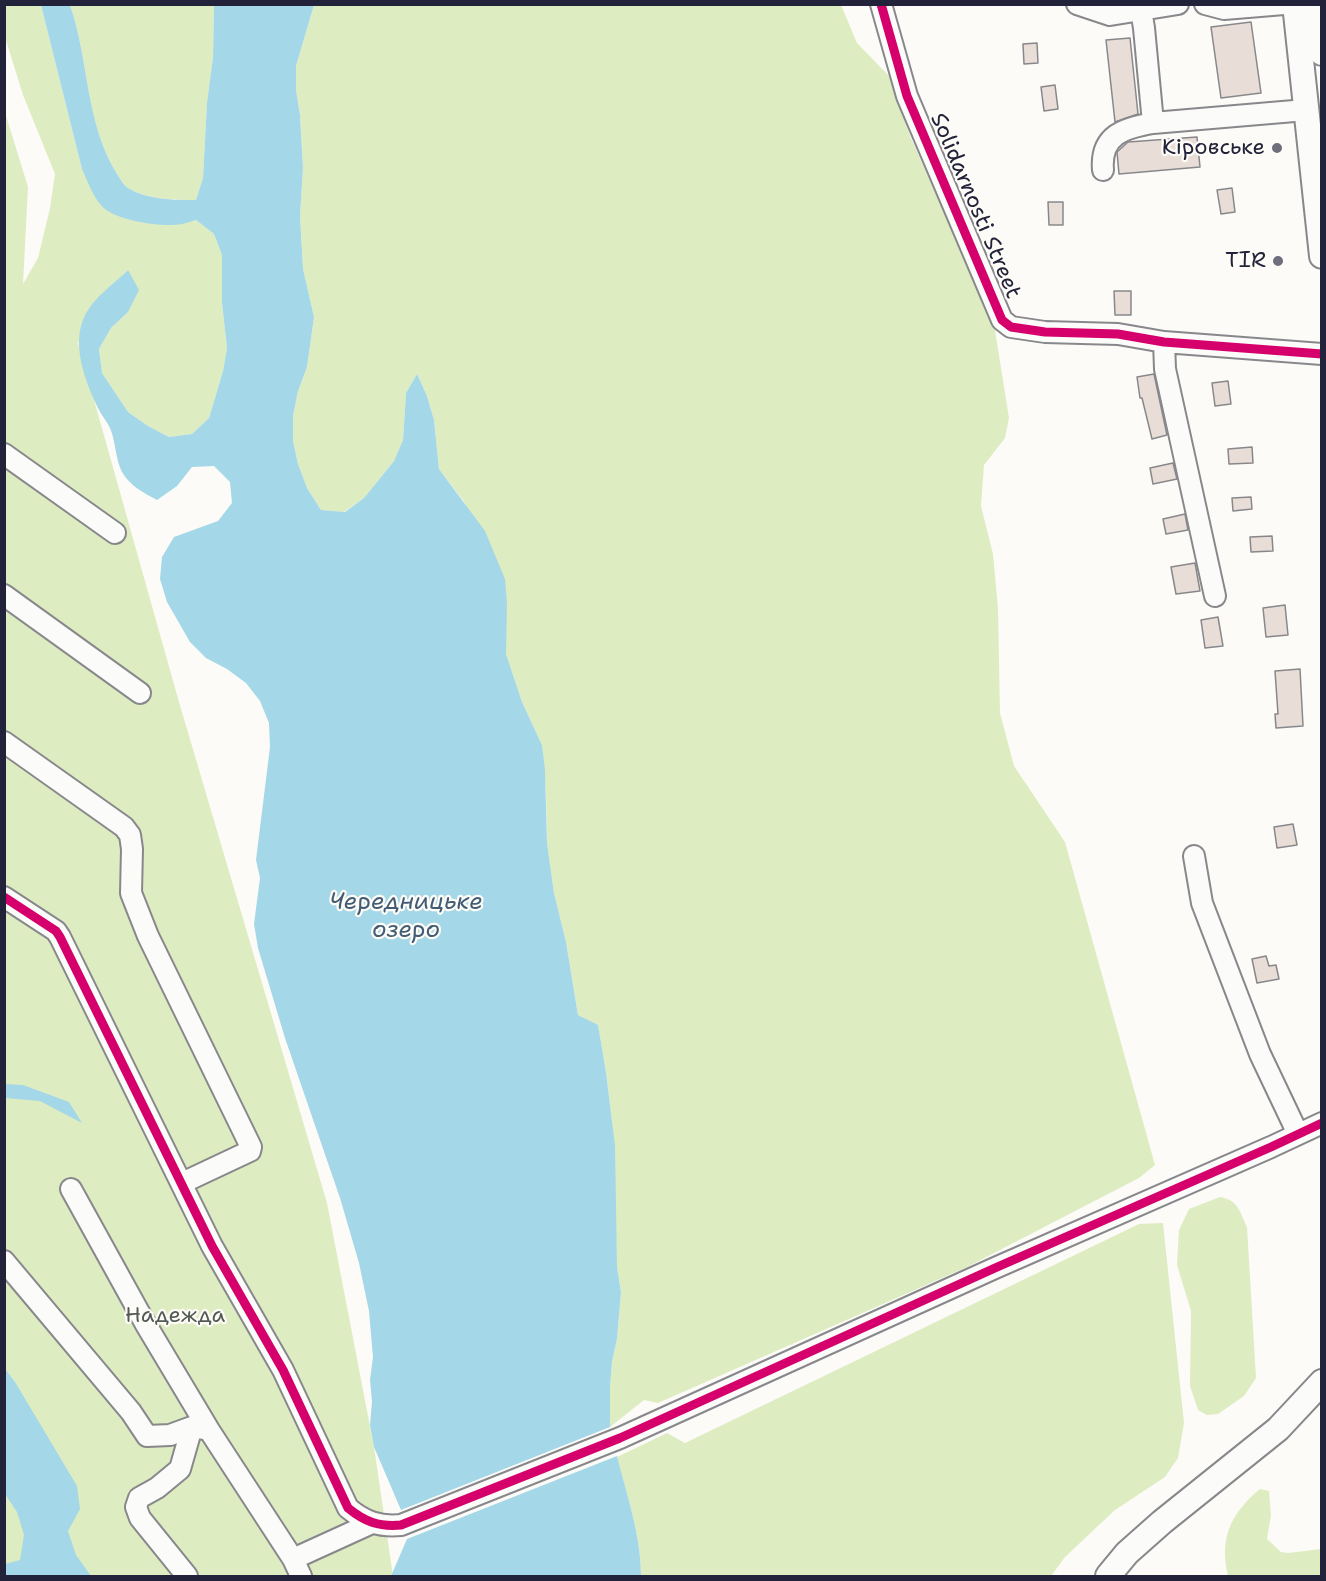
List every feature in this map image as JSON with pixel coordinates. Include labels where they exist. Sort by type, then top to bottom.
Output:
[{"type":"main road","points":[[1295,4],[1322,256]]},
{"type":"main road","points":[[1316,4],[1322,53]]},
{"type":"main road","points":[[1108,1576],[1128,1553],[1162,1522],[1278,1430],[1322,1382]]},
{"type":"main road","points":[[1278,1430],[1322,1409]]},
{"type":"street","name":"Solidarnosti Street","points":[[881,4],[907,96],[1002,320],[1011,327],[1045,332],[1118,334],[1164,342],[1322,354]]},
{"type":"street","points":[[1077,4],[1110,15],[1140,7],[1178,4]]},
{"type":"street","points":[[1205,4],[1224,9],[1284,4]]},
{"type":"street","points":[[1140,7],[1153,123]]},
{"type":"street","points":[[1103,170],[1101,156],[1108,143],[1121,132],[1132,127],[1153,123],[1306,110]]},
{"type":"street","points":[[1164,342],[1165,369],[1215,596]]},
{"type":"street","points":[[4,454],[115,533]]},
{"type":"street","points":[[4,594],[140,693]]},
{"type":"street","points":[[4,742],[124,827],[130,835],[131,893],[148,936],[251,1148],[250,1151],[182,1183]]},
{"type":"street","points":[[1194,856],[1202,903],[1260,1054],[1298,1134]]},
{"type":"street","points":[[4,897],[60,937],[212,1246],[283,1370],[348,1508],[359,1517],[386,1526],[401,1525],[620,1438],[1322,1123]]},
{"type":"street","points":[[71,1189],[201,1428],[297,1568],[372,1523]]},
{"type":"street","points":[[4,1261],[131,1412],[147,1436],[170,1435],[201,1428]]},
{"type":"street","points":[[187,1576],[140,1518],[136,1507],[139,1497],[157,1488],[180,1469],[201,1428]]},
{"type":"green space","name":"Надежда","points":[[5,5],[41,5],[82,169],[173,225],[196,220],[214,234],[222,255],[222,303],[227,348],[223,371],[209,418],[192,434],[169,437],[148,426],[128,412],[102,373],[99,349],[111,328],[128,312],[128,270],[111,287],[78,343],[179,702],[327,1203],[374,1447],[393,1576],[5,1576],[5,1371],[15,1382],[4,1369],[4,109],[28,187],[23,284],[38,258],[50,208],[55,174],[23,95],[5,37]]},
{"type":"green space","points":[[70,5],[214,5],[213,57],[207,104],[203,178],[196,200],[152,197],[136,192],[128,188],[117,174],[107,155],[93,113],[81,47]]},
{"type":"green space","points":[[314,5],[841,5],[857,43],[890,77],[910,136],[994,324],[1009,418],[1005,438],[984,465],[981,506],[993,554],[998,608],[1000,713],[1014,766],[1065,842],[1155,1165],[1139,1178],[967,1267],[658,1403],[644,1400],[610,1427],[612,1362],[617,1339],[621,1292],[617,1267],[612,1122],[606,1072],[598,1026],[578,1015],[566,942],[554,893],[547,843],[542,745],[522,702],[506,654],[505,629],[465,503],[439,469],[434,420],[417,374],[406,393],[403,440],[394,461],[364,498],[344,512],[321,510],[307,488],[293,441],[293,416],[298,391],[307,367],[314,317],[303,269],[300,216],[303,168],[296,66]]},
{"type":"green space","points":[[1220,1197],[1235,1204],[1247,1227],[1256,1378],[1244,1396],[1218,1414],[1207,1415],[1198,1410],[1190,1386],[1191,1311],[1177,1265],[1179,1230],[1189,1209]]},
{"type":"green space","points":[[1163,1223],[1184,1423],[1178,1458],[1165,1477],[1115,1510],[1065,1557],[1051,1576],[641,1576],[636,1531],[617,1457],[667,1433],[685,1443],[1139,1224]]},
{"type":"green space","points":[[1260,1489],[1269,1491],[1271,1515],[1267,1539],[1281,1552],[1321,1549],[1321,1576],[1228,1576],[1225,1550],[1230,1527],[1242,1507]]},
{"type":"water","name":"Чередницьке озеро","points":[[41,5],[70,5],[99,134],[123,183],[136,192],[152,197],[196,200],[203,178],[207,103],[213,57],[214,5],[314,5],[296,66],[303,168],[300,216],[303,269],[314,317],[307,367],[298,391],[293,416],[293,441],[298,464],[307,488],[321,510],[345,512],[364,498],[394,461],[403,440],[406,393],[417,374],[434,420],[439,469],[485,531],[505,579],[506,654],[522,702],[542,745],[547,843],[554,893],[566,942],[578,1015],[598,1025],[606,1072],[615,1146],[617,1267],[621,1292],[617,1339],[612,1362],[610,1427],[401,1510],[374,1447],[370,1425],[372,1402],[370,1380],[373,1357],[369,1311],[359,1263],[258,948],[254,924],[260,878],[256,860],[270,747],[269,723],[260,701],[246,683],[227,669],[206,658],[190,642],[167,602],[160,579],[162,557],[174,537],[218,521],[232,503],[230,482],[214,466],[192,467],[177,486],[157,500],[133,485],[122,472],[112,433],[89,388],[80,354],[80,331],[87,312],[97,299],[128,270],[139,290],[128,312],[111,328],[99,349],[102,373],[128,412],[148,426],[169,437],[192,434],[209,418],[223,371],[227,348],[222,303],[222,255],[214,234],[196,220],[173,225],[138,222],[111,213],[98,201],[82,169]]},
{"type":"water","points":[[4,1084],[23,1085],[69,1102],[82,1123],[40,1101],[5,1098]]},
{"type":"water","points":[[5,1369],[77,1486],[80,1509],[68,1531],[76,1555],[91,1576],[5,1576],[5,1564],[20,1560],[24,1535],[17,1512],[5,1494]]},
{"type":"water","points":[[617,1456],[636,1531],[641,1576],[391,1576],[407,1539]]},
{"type":"building","points":[[1251,22],[1261,93],[1221,98],[1211,27]]},
{"type":"building","points":[[1130,38],[1138,114],[1115,122],[1106,40]]},
{"type":"building","points":[[1037,43],[1038,63],[1024,64],[1023,44]]},
{"type":"building","points":[[1055,85],[1058,109],[1044,111],[1041,87]]},
{"type":"building","points":[[1197,137],[1200,167],[1119,174],[1117,152],[1128,142]]},
{"type":"building","points":[[1232,188],[1235,212],[1221,214],[1217,190]]},
{"type":"building","points":[[1048,202],[1063,202],[1063,225],[1049,225]]},
{"type":"building","points":[[1114,291],[1131,291],[1131,315],[1115,315]]},
{"type":"building","points":[[1154,374],[1167,435],[1152,439],[1142,398],[1140,398],[1137,377]]},
{"type":"building","points":[[1228,381],[1231,404],[1215,406],[1212,383]]},
{"type":"building","points":[[1252,447],[1253,463],[1229,464],[1228,449]]},
{"type":"building","points":[[1173,463],[1177,479],[1153,484],[1150,468]]},
{"type":"building","points":[[1251,497],[1252,509],[1233,511],[1232,498]]},
{"type":"building","points":[[1185,514],[1188,530],[1166,534],[1163,519]]},
{"type":"building","points":[[1272,536],[1273,551],[1251,552],[1250,537]]},
{"type":"building","points":[[1195,563],[1200,591],[1176,594],[1171,567]]},
{"type":"building","points":[[1285,605],[1288,635],[1266,637],[1263,608]]},
{"type":"building","points":[[1218,617],[1223,646],[1205,648],[1201,620]]},
{"type":"building","points":[[1300,669],[1303,726],[1276,728],[1275,714],[1278,714],[1275,671]]},
{"type":"building","points":[[1293,824],[1297,845],[1277,848],[1274,827]]},
{"type":"building","points":[[1266,956],[1269,966],[1276,965],[1279,979],[1257,983],[1252,959]]},
{"type":"cycle path","points":[[881,4],[907,96],[1002,320],[1011,327],[1045,332],[1118,334],[1164,342],[1322,354]]},
{"type":"cycle path","points":[[4,897],[56,931],[60,937],[212,1246],[283,1370],[348,1508],[360,1517],[379,1524],[401,1525],[620,1438],[1322,1123]]},
{"type":"place","name":"Кіровське","points":[[1277,148]]},
{"type":"place","name":"TIR","points":[[1278,261]]}]
